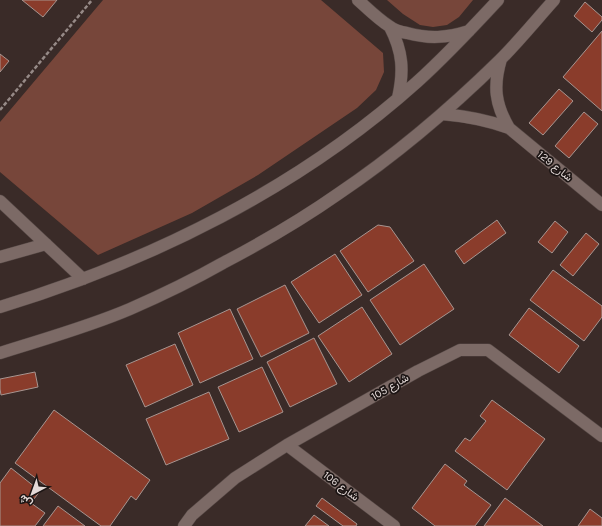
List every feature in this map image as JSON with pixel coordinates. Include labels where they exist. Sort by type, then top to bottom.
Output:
[{"type":"street","points":[[358,0],[390,27],[402,32],[427,37],[448,36],[469,31]]},
{"type":"street","points":[[0,307],[83,280],[145,254],[219,218],[262,194],[304,168],[344,140],[398,98],[445,56],[498,0]]},
{"type":"street","points":[[0,353],[86,326],[172,290],[248,250],[296,222],[338,194],[411,140],[442,114],[501,59],[554,0]]},
{"type":"street","points":[[390,27],[396,38],[402,62],[401,86],[398,98]]},
{"type":"street","name":"شارع 129","points":[[501,59],[497,71],[496,95],[498,106],[509,128],[602,205]]},
{"type":"street","name":"شارع 129","points":[[442,114],[476,118],[509,128]]},
{"type":"street","points":[[0,201],[83,280]]},
{"type":"street","points":[[0,257],[46,244]]},
{"type":"street","name":"شارع 105","points":[[184,526],[192,515],[235,478],[287,445],[418,371],[460,350],[488,350],[602,436]]},
{"type":"street","name":"شارع 106","points":[[287,445],[394,526]]},
{"type":"path","points":[[0,110],[92,0]]},
{"type":"shaded area","points":[[103,0],[321,0],[383,53],[384,72],[376,90],[357,108],[258,175],[192,213],[98,255],[0,172],[0,122]]},
{"type":"shaded area","points":[[387,0],[473,0],[459,17],[447,25],[433,27],[420,25],[403,14]]},
{"type":"building","points":[[22,0],[57,0],[43,17]]},
{"type":"building","points":[[585,2],[602,17],[602,20],[592,32],[574,16]]},
{"type":"building","points":[[602,31],[602,111],[563,77]]},
{"type":"building","points":[[0,54],[9,61],[0,72]]},
{"type":"building","points":[[559,89],[573,101],[543,135],[529,123]]},
{"type":"building","points":[[584,112],[598,124],[569,158],[555,146]]},
{"type":"building","points":[[497,220],[506,233],[464,264],[455,251]]},
{"type":"building","points":[[555,221],[568,232],[552,253],[538,242]]},
{"type":"building","points":[[378,225],[390,227],[414,261],[368,292],[340,251]]},
{"type":"building","points":[[586,233],[599,244],[573,276],[560,265]]},
{"type":"building","points":[[335,254],[362,295],[319,323],[291,282]]},
{"type":"building","points":[[424,264],[454,309],[400,345],[370,300]]},
{"type":"building","points":[[553,270],[602,306],[602,317],[584,341],[530,300]]},
{"type":"building","points":[[285,285],[309,333],[261,357],[237,309]]},
{"type":"building","points":[[362,307],[392,354],[349,382],[318,336]]},
{"type":"building","points":[[529,308],[579,346],[559,373],[509,335]]},
{"type":"building","points":[[230,309],[253,359],[200,383],[178,333]]},
{"type":"building","points":[[314,338],[337,384],[290,407],[267,362]]},
{"type":"building","points":[[175,344],[193,385],[145,407],[126,365]]},
{"type":"building","points":[[262,367],[283,412],[239,432],[218,387]]},
{"type":"building","points":[[35,372],[38,387],[1,395],[0,379]]},
{"type":"building","points":[[209,392],[229,439],[166,465],[146,419]]},
{"type":"building","points":[[492,400],[545,439],[507,490],[455,451],[465,438],[470,441],[486,421],[480,416]]},
{"type":"building","points":[[54,410],[150,480],[136,500],[131,496],[110,526],[101,526],[15,463]]},
{"type":"building","points":[[445,464],[467,481],[464,485],[491,505],[475,526],[435,526],[412,508]]},
{"type":"building","points":[[11,468],[40,491],[31,503],[45,513],[35,526],[0,526],[0,483]]},
{"type":"building","points":[[322,498],[357,524],[356,526],[343,526],[316,506]]},
{"type":"building","points":[[505,498],[543,526],[484,526]]},
{"type":"building","points":[[58,506],[85,526],[43,526]]},
{"type":"building","points":[[590,509],[602,518],[602,526],[578,526]]},
{"type":"building","points":[[314,515],[329,526],[305,526]]}]
